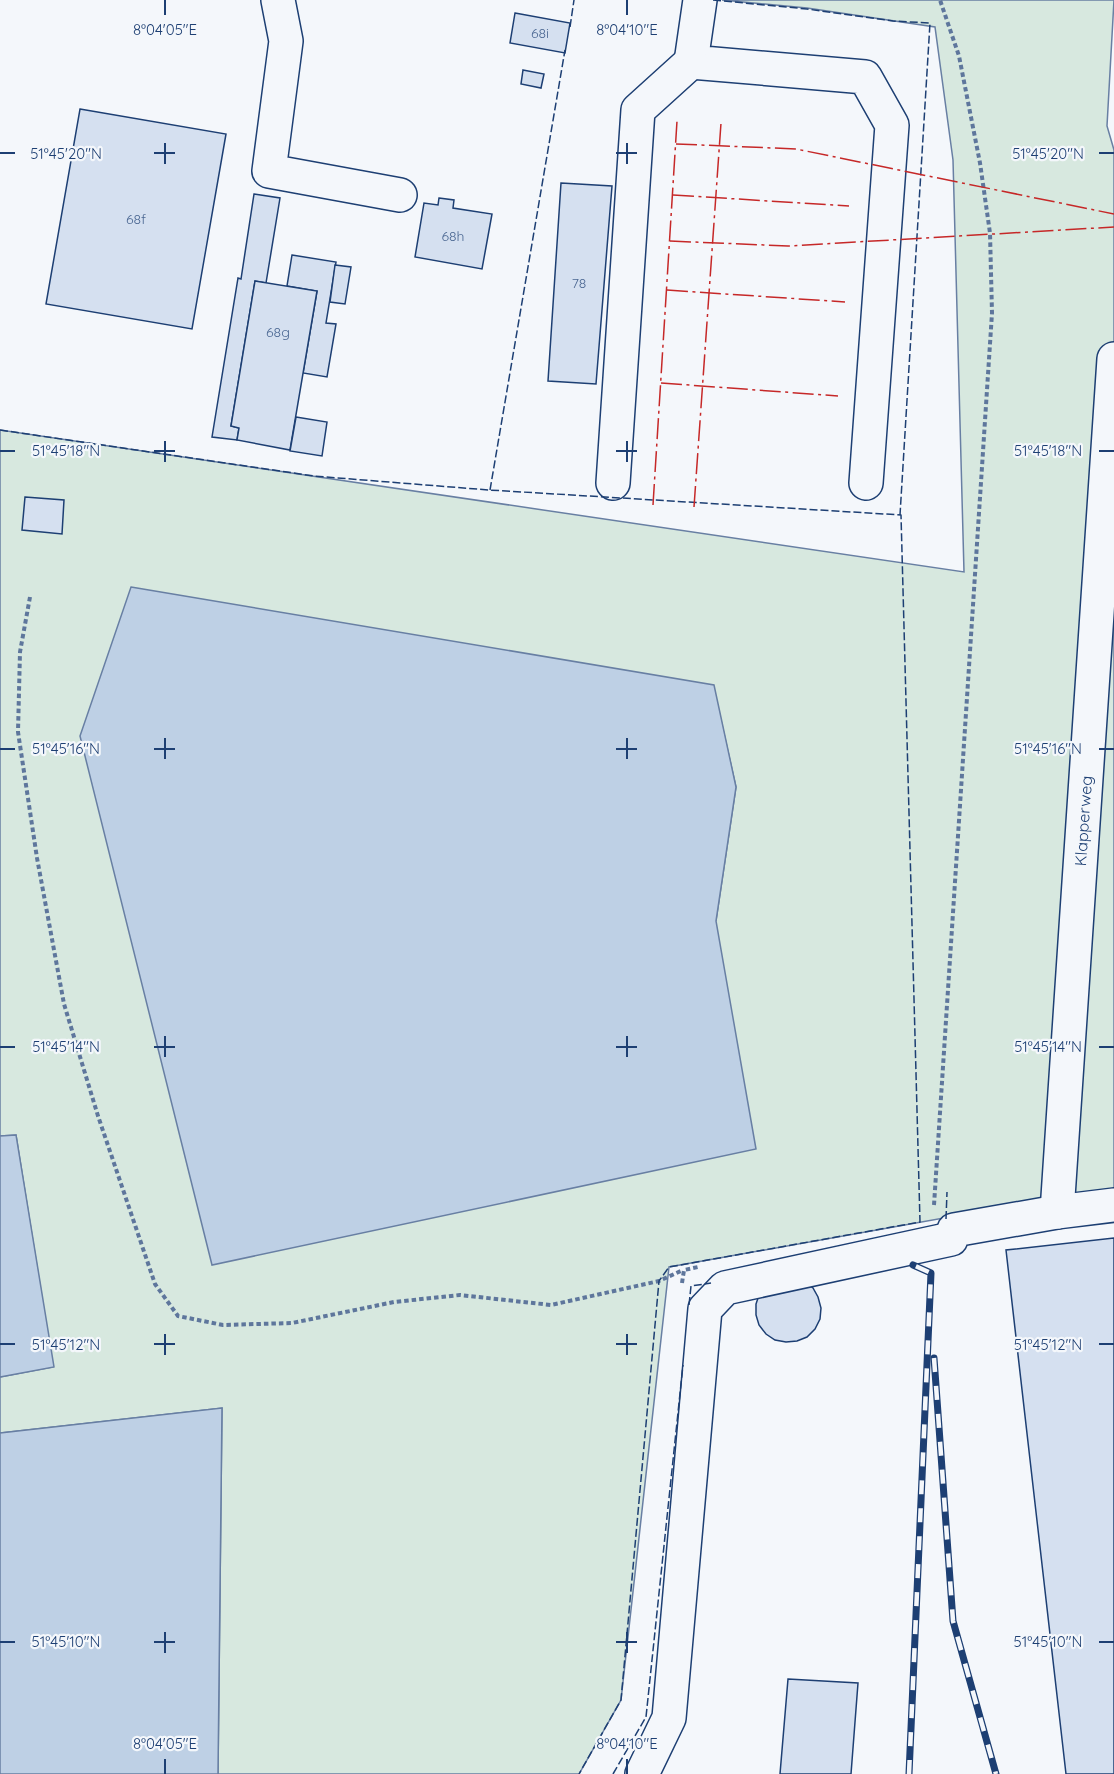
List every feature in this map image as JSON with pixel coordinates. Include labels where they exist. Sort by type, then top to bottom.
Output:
[{"type":"lane","points":[[278,0],[286,41],[269,171],[400,195]]},
{"type":"lane","points":[[613,483],[638,110],[691,62],[700,0]]},
{"type":"lane","points":[[691,62],[865,77],[892,125],[866,483]]},
{"type":"lane","name":"Klapperweg","points":[[1057,1212],[1114,359]]},
{"type":"lane","points":[[642,1774],[669,1718],[705,1309],[725,1288],[951,1239],[954,1230],[1057,1212],[1114,1205]]},
{"type":"path","points":[[934,1192],[992,313],[990,233],[980,163],[959,56],[940,0]]},
{"type":"path","points":[[30,597],[20,652],[18,732],[37,858],[64,1004],[98,1116],[155,1284],[178,1316],[223,1325],[292,1323],[394,1302],[460,1295],[551,1305],[659,1281],[684,1270]]},
{"type":"shaded area","points":[[722,0],[1114,0],[1107,126],[1114,150],[1114,1202],[1067,1196],[669,1267],[621,1700],[579,1774],[218,1774],[222,1408],[0,1433],[0,1377],[53,1367],[16,1135],[0,1136],[0,430],[964,572],[953,160],[935,27],[807,8]],"holes":[[[713,685],[736,787],[716,921]]]},
{"type":"water","points":[[131,587],[714,685],[736,787],[716,921],[756,1149],[212,1265],[80,736]]},
{"type":"water","points":[[16,1135],[54,1367],[0,1377],[0,1136]]},
{"type":"water","points":[[222,1408],[218,1774],[0,1774],[0,1433]]},
{"type":"building","points":[[515,13],[570,23],[565,53],[510,43]]},
{"type":"building","points":[[523,70],[544,74],[541,88],[521,84]]},
{"type":"building","points":[[80,109],[226,134],[192,329],[46,304]]},
{"type":"building","points":[[561,183],[612,186],[596,384],[548,381]]},
{"type":"building","points":[[254,194],[280,198],[266,283],[255,281],[231,426],[239,428],[237,440],[212,437],[238,278],[241,279]]},
{"type":"building","points":[[439,198],[454,200],[453,208],[492,214],[482,269],[415,257],[424,203],[438,205]]},
{"type":"building","points":[[292,255],[336,262],[326,323],[336,324],[327,377],[303,373],[317,291],[287,286]]},
{"type":"building","points":[[335,265],[351,267],[345,304],[330,302]]},
{"type":"building","points":[[255,281],[317,291],[290,450],[237,440],[239,428],[231,426]]},
{"type":"building","points":[[296,417],[327,422],[322,456],[290,451]]},
{"type":"building","points":[[25,497],[64,500],[62,534],[22,530]]},
{"type":"building","points":[[1114,1238],[1114,1774],[1066,1774],[1006,1250]]},
{"type":"building","points":[[805,1282],[813,1288],[821,1308],[820,1319],[815,1329],[807,1337],[797,1341],[775,1340],[759,1325],[756,1304],[759,1295]]},
{"type":"building","points":[[788,1679],[858,1683],[851,1774],[780,1774]]},
{"type":"railway","points":[[909,1774],[931,1273],[913,1265]]},
{"type":"railway","points":[[934,1358],[953,1621],[996,1774]]},
{"type":"fence","points":[[570,27],[574,0]]},
{"type":"fence","points":[[713,0],[807,9],[893,21],[930,23],[900,515]]},
{"type":"fence","points":[[490,490],[565,50]]},
{"type":"fence","points":[[0,430],[314,476],[489,490],[901,515],[920,1222],[669,1267],[659,1281],[621,1700],[579,1774]]},
{"type":"fence","points":[[946,1219],[947,1192]]},
{"type":"fence","points":[[689,1305],[691,1286],[711,1283]]},
{"type":"fence","points":[[613,1774],[646,1717],[683,1365]]},
{"type":"power","points":[[653,505],[677,121]]},
{"type":"power","points":[[694,507],[721,123]]},
{"type":"power","points":[[676,144],[796,149],[1114,214]]},
{"type":"power","points":[[673,195],[849,206]]},
{"type":"power","points":[[670,241],[788,246],[1114,227]]},
{"type":"power","points":[[667,290],[845,302]]},
{"type":"power","points":[[661,383],[838,396]]}]
